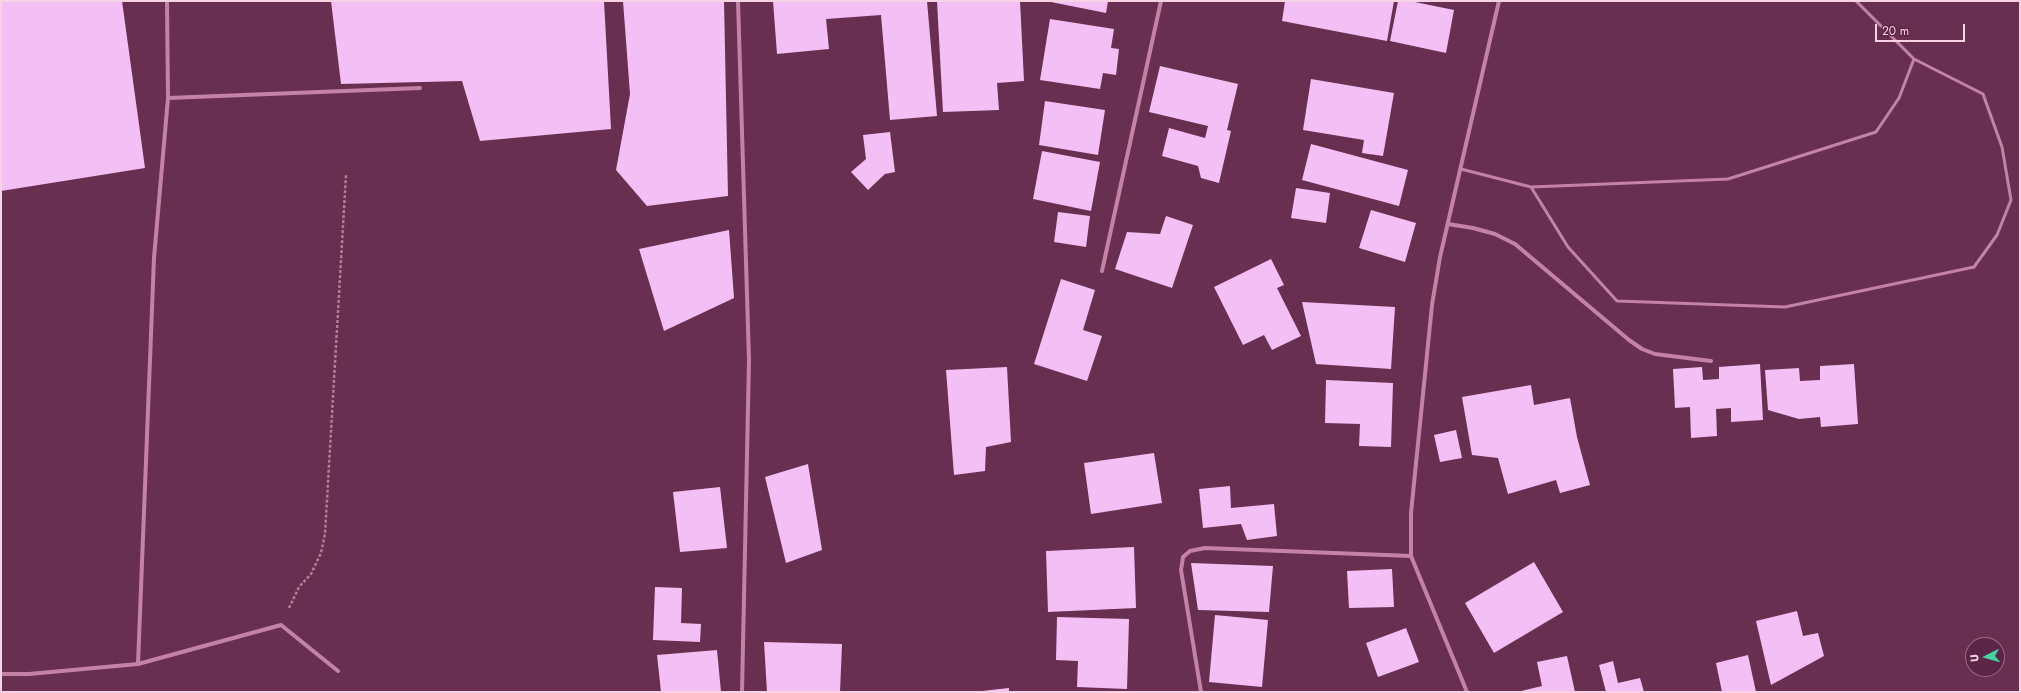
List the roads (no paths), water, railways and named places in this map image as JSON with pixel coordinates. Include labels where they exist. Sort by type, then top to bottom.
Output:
[{"type":"street","points":[[138,664],[154,258],[168,98],[167,1]]},
{"type":"street","points":[[738,1],[749,360],[742,692]]},
{"type":"street","points":[[1102,270],[1161,1]]},
{"type":"street","points":[[1467,692],[1411,556],[1411,513],[1432,305],[1440,257],[1499,1]]},
{"type":"street","points":[[168,98],[420,88]]},
{"type":"street","points":[[1448,224],[1495,234],[1515,244],[1629,340],[1642,349],[1655,354],[1710,361]]},
{"type":"street","points":[[1201,692],[1181,570],[1183,557],[1190,551],[1206,548],[1411,556]]},
{"type":"street","points":[[1,674],[29,674],[69,669],[138,664],[280,625],[338,671]]},
{"type":"lane","points":[[1531,187],[1568,247],[1617,301],[1785,307],[1974,267],[1997,235],[2012,200],[2002,147],[1983,94],[1914,59],[1856,1]]},
{"type":"lane","points":[[1461,169],[1531,187],[1728,179],[1876,132],[1899,98],[1914,59]]}]
